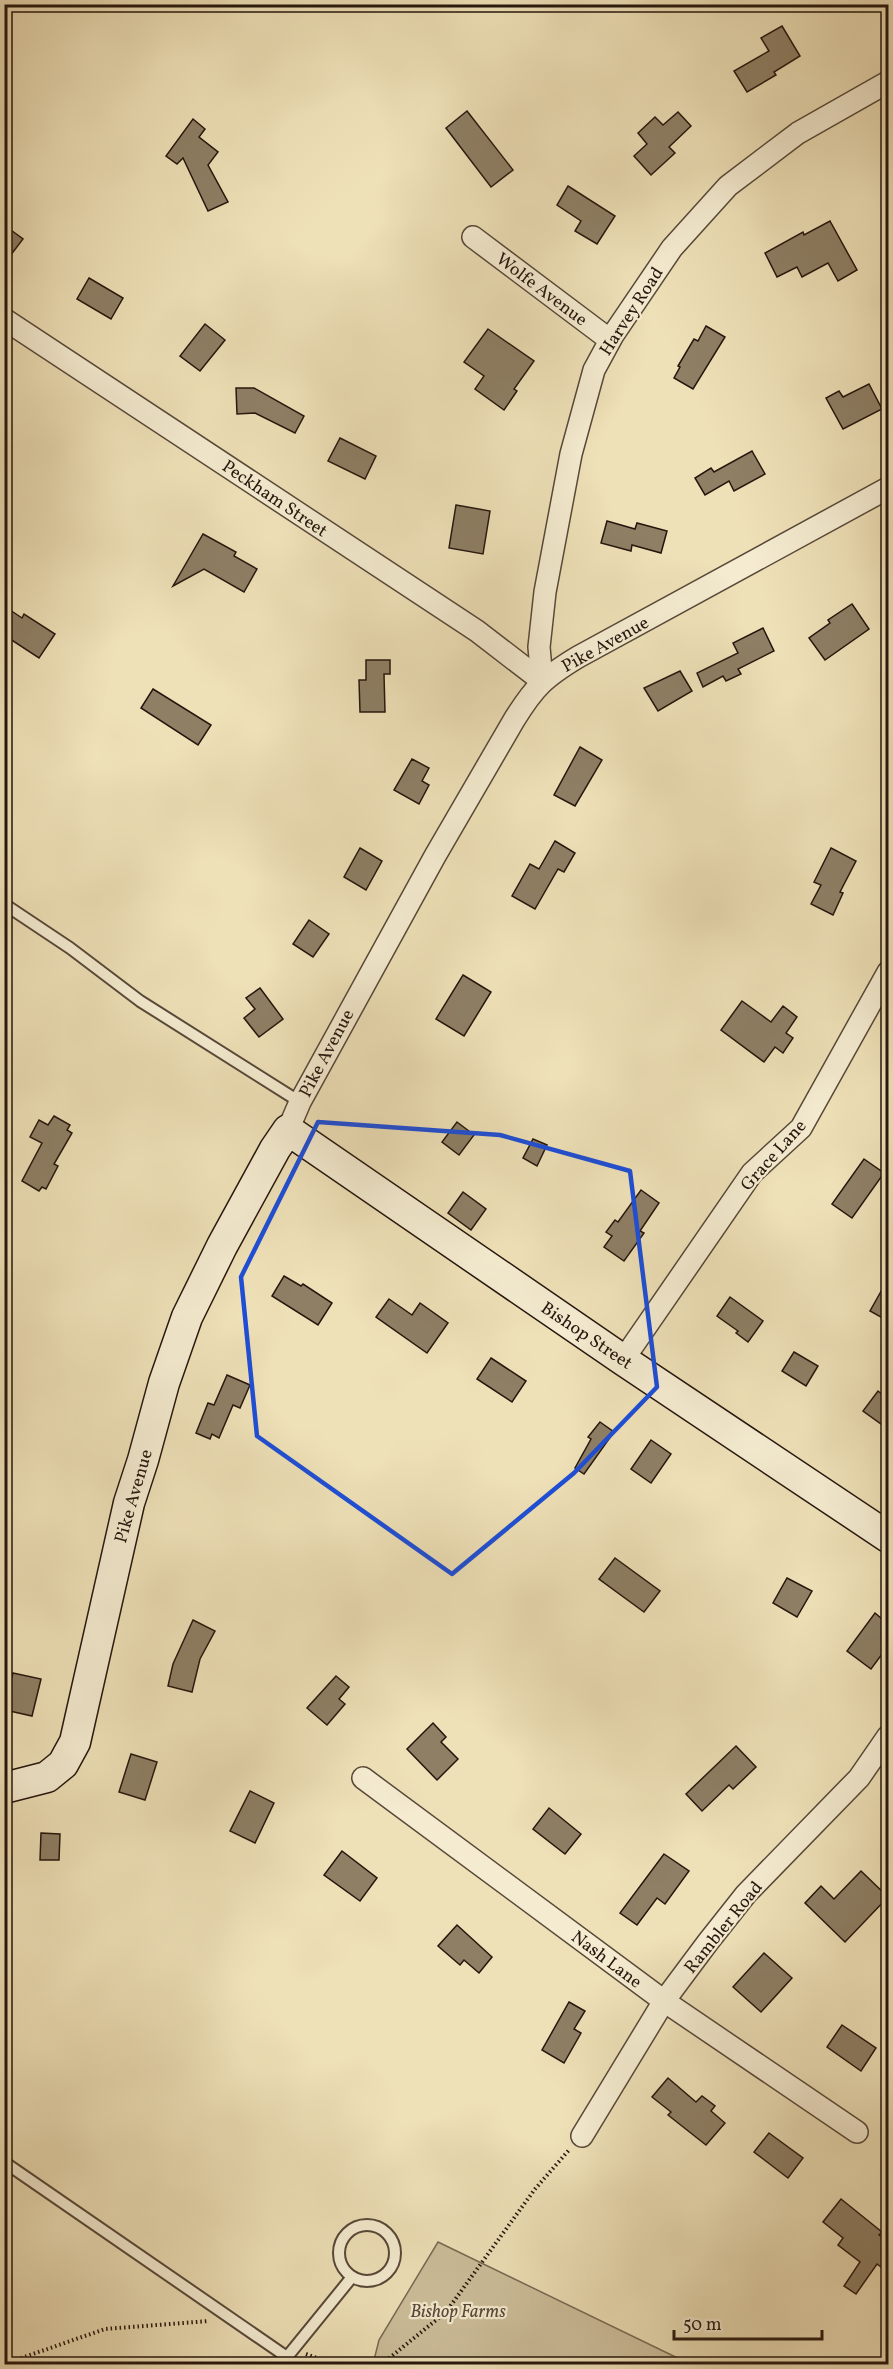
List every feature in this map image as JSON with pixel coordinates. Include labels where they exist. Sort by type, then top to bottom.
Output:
[{"type":"street","name":"Harvey Road","points":[[542,681],[539,647],[545,592],[571,454],[594,370],[610,340],[672,248],[728,186],[798,133],[888,82]]},
{"type":"street","name":"Wolfe Avenue","points":[[473,237],[610,340]]},
{"type":"street","name":"Peckham Street","points":[[4,319],[477,631],[542,681]]},
{"type":"street","name":"Pike Avenue","points":[[4,1788],[48,1777],[63,1764],[75,1742],[129,1503],[164,1383],[187,1317],[222,1246],[275,1149],[288,1130],[300,1102],[435,856],[518,713],[542,681],[578,657],[888,488]]},
{"type":"street","name":"Grace Lane","points":[[623,1360],[752,1173],[801,1128],[888,972]]},
{"type":"street","name":"Bishop Street","points":[[288,1130],[623,1360],[888,1537]]},
{"type":"street","name":"Rambler Road","points":[[582,2136],[664,2001],[746,1894],[859,1778],[888,1736]]},
{"type":"street","name":"Nash Lane","points":[[363,1778],[664,2001],[857,2132]]},
{"type":"lane","points":[[4,904],[70,948],[140,1001],[300,1102]]},
{"type":"lane","points":[[4,2162],[287,2357],[352,2277]]},
{"type":"lane","points":[[358,2225],[377,2226],[391,2238],[395,2256],[387,2273],[370,2281],[352,2277],[340,2263],[339,2244],[343,2236],[358,2225]]},
{"type":"path","points":[[382,2364],[446,2312],[535,2189],[582,2136]]},
{"type":"path","points":[[4,2364],[105,2329],[219,2320],[252,2332]]},
{"type":"path","points":[[287,2357],[333,2364]]},
{"type":"highlighted area","points":[[318,1122],[500,1135],[630,1171],[657,1387],[574,1473],[452,1574],[257,1436],[241,1277]]},
{"type":"green space","name":"Bishop Farms","points":[[438,2242],[690,2364],[373,2364],[379,2340]]},
{"type":"building","points":[[782,26],[800,56],[774,72],[776,75],[747,92],[734,71],[769,51],[761,38]]},
{"type":"building","points":[[467,111],[513,170],[491,187],[446,128]]},
{"type":"building","points":[[678,112],[691,126],[669,147],[675,153],[651,175],[634,156],[647,144],[638,133],[655,117],[663,125]]},
{"type":"building","points":[[193,119],[205,129],[199,137],[218,152],[208,165],[228,202],[208,211],[183,158],[177,164],[166,156]]},
{"type":"building","points":[[568,186],[615,216],[597,244],[575,231],[581,221],[557,205]]},
{"type":"building","points":[[830,221],[857,270],[838,281],[828,263],[802,277],[797,267],[777,277],[765,253],[803,232],[804,235]]},
{"type":"building","points":[[4,225],[23,239],[4,264]]},
{"type":"building","points":[[89,278],[123,298],[111,319],[77,299]]},
{"type":"building","points":[[205,324],[225,340],[200,371],[180,356]]},
{"type":"building","points":[[706,326],[725,337],[693,389],[674,378],[680,367],[678,366],[694,339],[698,341]]},
{"type":"building","points":[[488,329],[534,361],[514,389],[517,391],[504,410],[475,389],[484,376],[464,362]]},
{"type":"building","points":[[869,384],[882,409],[843,429],[826,398],[839,391],[843,397]]},
{"type":"building","points":[[236,388],[254,388],[304,416],[295,433],[255,413],[237,414]]},
{"type":"building","points":[[340,438],[376,456],[365,479],[328,461]]},
{"type":"building","points":[[752,451],[765,474],[734,491],[729,481],[705,495],[695,478],[711,468],[714,472]]},
{"type":"building","points":[[456,505],[490,511],[483,554],[449,548]]},
{"type":"building","points":[[607,521],[635,529],[637,523],[667,531],[661,553],[632,545],[631,551],[601,543]]},
{"type":"building","points":[[203,534],[236,552],[234,556],[257,569],[244,592],[204,569],[173,586]]},
{"type":"building","points":[[852,604],[869,629],[825,660],[809,638],[830,623],[828,620]]},
{"type":"building","points":[[4,606],[22,618],[24,614],[55,634],[39,658],[4,635]]},
{"type":"building","points":[[763,628],[774,651],[738,669],[741,674],[726,681],[723,676],[703,687],[697,673],[738,653],[733,643]]},
{"type":"building","points":[[366,660],[390,660],[390,674],[384,674],[385,712],[360,712],[359,680],[366,680]]},
{"type":"building","points":[[680,671],[692,691],[658,711],[644,688]]},
{"type":"building","points":[[153,689],[211,725],[198,745],[141,708]]},
{"type":"building","points":[[580,747],[602,760],[575,806],[554,795]]},
{"type":"building","points":[[412,759],[429,768],[422,781],[429,785],[419,804],[394,790]]},
{"type":"building","points":[[555,841],[575,853],[564,872],[558,869],[535,909],[512,896],[530,864],[539,869]]},
{"type":"building","points":[[360,848],[382,861],[366,890],[344,877]]},
{"type":"building","points":[[831,848],[856,861],[840,892],[843,893],[833,915],[811,904],[821,885],[814,882]]},
{"type":"building","points":[[309,920],[329,934],[313,957],[293,944]]},
{"type":"building","points":[[463,975],[491,992],[464,1036],[436,1019]]},
{"type":"building","points":[[260,988],[283,1019],[259,1037],[244,1018],[255,1009],[246,998]]},
{"type":"building","points":[[742,1001],[771,1022],[783,1006],[797,1017],[786,1033],[793,1038],[783,1053],[775,1047],[764,1062],[721,1030]]},
{"type":"building","points":[[54,1116],[70,1125],[67,1130],[72,1133],[54,1164],[58,1166],[46,1189],[42,1187],[39,1191],[22,1181],[42,1143],[30,1137],[39,1120],[48,1125]]},
{"type":"building","points":[[457,1122],[474,1135],[459,1155],[442,1142]]},
{"type":"building","points":[[533,1139],[547,1145],[537,1166],[523,1158]]},
{"type":"building","points":[[864,1159],[884,1173],[852,1218],[832,1204]]},
{"type":"building","points":[[641,1190],[659,1203],[640,1231],[644,1233],[624,1261],[604,1247],[612,1236],[606,1232],[615,1220],[618,1222]]},
{"type":"building","points":[[463,1192],[486,1209],[471,1230],[448,1213]]},
{"type":"building","points":[[284,1276],[301,1286],[303,1284],[332,1303],[318,1325],[272,1296]]},
{"type":"building","points":[[888,1279],[888,1321],[870,1311]]},
{"type":"building","points":[[730,1297],[763,1321],[748,1342],[736,1333],[738,1331],[717,1316]]},
{"type":"building","points":[[389,1299],[412,1315],[420,1303],[448,1323],[427,1353],[376,1317]]},
{"type":"building","points":[[794,1352],[818,1366],[806,1386],[782,1371]]},
{"type":"building","points":[[491,1358],[526,1381],[512,1402],[477,1379]]},
{"type":"building","points":[[227,1375],[250,1385],[240,1408],[233,1405],[219,1438],[212,1434],[210,1439],[196,1433],[208,1403],[214,1405]]},
{"type":"building","points":[[878,1391],[888,1399],[888,1429],[863,1411]]},
{"type":"building","points":[[600,1422],[614,1432],[584,1474],[575,1468],[591,1439],[588,1437]]},
{"type":"building","points":[[651,1440],[671,1454],[651,1483],[631,1469]]},
{"type":"building","points":[[615,1558],[660,1591],[644,1612],[599,1579]]},
{"type":"building","points":[[787,1578],[812,1591],[797,1617],[773,1603]]},
{"type":"building","points":[[875,1613],[888,1624],[888,1646],[871,1669],[847,1651]]},
{"type":"building","points":[[193,1620],[215,1631],[200,1659],[192,1692],[168,1686],[173,1664]]},
{"type":"building","points":[[13,1673],[41,1679],[32,1716],[5,1710],[8,1700],[4,1700],[4,1683],[10,1684]]},
{"type":"building","points":[[336,1676],[349,1687],[339,1699],[345,1704],[327,1725],[307,1708]]},
{"type":"building","points":[[433,1723],[446,1737],[441,1742],[458,1759],[437,1780],[407,1749]]},
{"type":"building","points":[[736,1746],[756,1767],[733,1789],[729,1785],[702,1811],[686,1794]]},
{"type":"building","points":[[131,1754],[157,1762],[145,1800],[119,1792]]},
{"type":"building","points":[[250,1791],[274,1803],[255,1843],[230,1831]]},
{"type":"building","points":[[549,1808],[581,1834],[565,1854],[533,1829]]},
{"type":"building","points":[[41,1833],[60,1834],[59,1860],[40,1860]]},
{"type":"building","points":[[342,1851],[377,1878],[360,1901],[324,1875]]},
{"type":"building","points":[[664,1854],[689,1871],[665,1904],[657,1898],[637,1925],[620,1913]]},
{"type":"building","points":[[861,1871],[888,1897],[845,1942],[805,1903],[821,1886],[834,1899]]},
{"type":"building","points":[[457,1925],[492,1957],[479,1973],[464,1960],[460,1965],[438,1946]]},
{"type":"building","points":[[764,1953],[792,1978],[761,2012],[733,1987]]},
{"type":"building","points":[[569,2002],[585,2011],[574,2029],[581,2033],[564,2063],[542,2050]]},
{"type":"building","points":[[842,2025],[876,2048],[861,2071],[827,2047]]},
{"type":"building","points":[[668,2078],[696,2102],[702,2096],[715,2106],[711,2111],[725,2123],[706,2145],[668,2115],[671,2112],[652,2097]]},
{"type":"building","points":[[769,2133],[803,2158],[788,2178],[754,2152]]},
{"type":"building","points":[[841,2199],[882,2232],[879,2235],[888,2242],[888,2257],[881,2267],[877,2264],[856,2294],[844,2286],[860,2262],[838,2245],[843,2238],[823,2222]]}]
